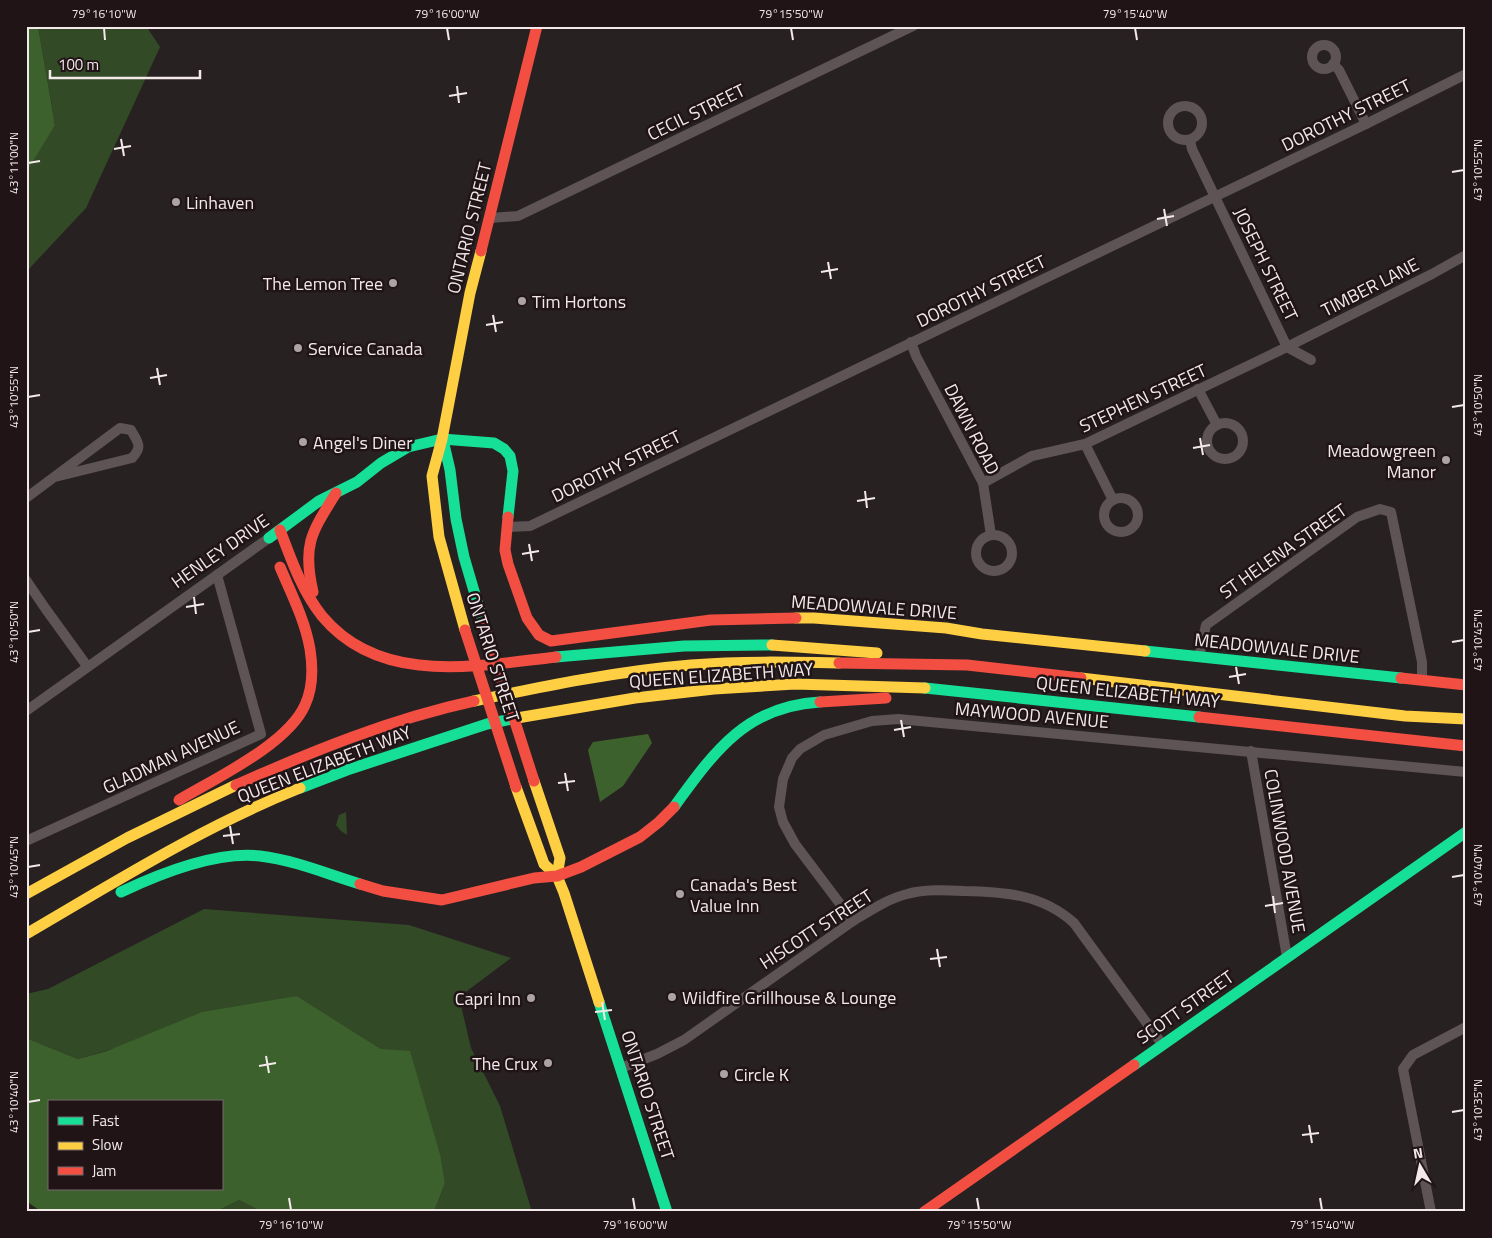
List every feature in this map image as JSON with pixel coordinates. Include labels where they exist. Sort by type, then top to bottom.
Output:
[{"type":"main road","name":"ONTARIO STREET","points":[[537,26],[470,293],[442,439],[432,476],[439,537],[465,630],[516,787],[544,864],[557,876]]},
{"type":"main road","name":"ONTARIO STREET","points":[[442,439],[450,470],[456,519],[464,557],[484,625],[560,858],[557,876],[667,1212]]},
{"type":"main road","name":"HENLEY DRIVE","points":[[273,547],[280,530],[319,501],[357,482],[380,462],[408,447],[442,439]]},
{"type":"main road","name":"MEADOWVALE DRIVE","points":[[442,439],[494,443],[504,449],[510,456],[513,471],[505,550],[508,564],[527,618],[539,635],[552,641],[711,620],[814,618],[946,628],[982,634],[1466,685]]},
{"type":"main road","points":[[332,625],[319,606],[313,592],[308,572],[308,554],[317,523],[336,493]]},
{"type":"main road","points":[[280,530],[299,581],[312,603],[332,625],[347,639],[366,651],[388,660],[426,668],[466,667],[704,645],[844,649],[924,658],[967,666]]},
{"type":"main road","points":[[127,838],[180,800],[272,744],[294,724],[305,707],[311,682],[310,649],[273,547]]},
{"type":"main road","name":"QUEEN ELIZABETH WAY","points":[[26,894],[127,838],[229,788],[293,760],[382,726],[466,703],[563,682],[691,665],[780,662],[967,666],[1405,716],[1466,719]]},
{"type":"main road","name":"QUEEN ELIZABETH WAY","points":[[26,935],[173,849],[268,801],[347,770],[415,746],[487,724],[635,698],[714,689],[795,684],[941,690],[1100,705],[1466,746]]},
{"type":"main road","points":[[26,935],[142,882],[183,867],[231,856],[260,856],[299,865],[384,891],[442,900],[534,878],[557,876],[581,867],[640,837],[672,809],[707,761],[725,742],[749,723],[779,708],[813,702],[898,698],[918,699]]},
{"type":"main road","points":[[947,702],[1384,738]]},
{"type":"main road","name":"SCOTT STREET","points":[[924,1212],[1466,832]]},
{"type":"street","name":"CECIL STREET","points":[[490,218],[518,216],[913,26]]},
{"type":"street","points":[[1333,64],[1339,70],[1366,124]]},
{"type":"street","name":"DOROTHY STREET","points":[[508,527],[530,526],[1366,124],[1466,74]]},
{"type":"street","name":"JOSEPH STREET","points":[[1190,140],[1192,149],[1287,347]]},
{"type":"street","name":"TIMBER LANE","points":[[1287,347],[1466,255]]},
{"type":"street","name":"DAWN ROAD","points":[[911,342],[916,356],[983,483],[991,535]]},
{"type":"street","points":[[1287,347],[1311,360]]},
{"type":"street","name":"STEPHEN STREET","points":[[983,483],[1032,456],[1085,444],[1287,347]]},
{"type":"street","points":[[1198,389],[1217,425]]},
{"type":"street","points":[[26,498],[55,476],[120,428],[131,430],[139,445],[138,451],[132,458],[55,476]]},
{"type":"street","points":[[1085,444],[1113,500]]},
{"type":"street","name":"ST HELENA STREET","points":[[1199,657],[1206,625],[1357,517],[1380,508],[1391,512],[1422,662],[1422,680]]},
{"type":"street","name":"HENLEY DRIVE","points":[[26,710],[217,575],[273,547]]},
{"type":"street","name":"GLADMAN AVENUE","points":[[26,841],[261,734],[217,575]]},
{"type":"street","points":[[26,580],[44,608],[87,666]]},
{"type":"street","name":"MAYWOOD AVENUE","points":[[852,921],[795,844],[783,822],[779,807],[783,779],[792,758],[800,749],[824,735],[872,721],[898,719],[1466,772]]},
{"type":"street","name":"COLINWOOD AVENUE","points":[[1251,751],[1287,957]]},
{"type":"street","name":"HISCOTT STREET","points":[[621,1068],[658,1054],[684,1040],[852,921],[878,906],[906,894],[936,890],[1007,892],[1032,898],[1064,914],[1074,923],[1162,1044]]},
{"type":"street","points":[[1431,1212],[1403,1069],[1413,1055],[1466,1027]]},
{"type":"shaded area","points":[[26,26],[38,26],[55,125],[26,173]]},
{"type":"shaded area","points":[[38,26],[146,26],[160,47],[86,208],[26,272],[26,173],[55,124]]},
{"type":"shaded area","points":[[648,734],[652,743],[623,786],[600,802],[588,750],[593,742]]},
{"type":"shaded area","points":[[346,812],[347,835],[336,825],[339,815]]},
{"type":"shaded area","points":[[204,909],[409,925],[511,958],[459,997],[471,1048],[500,1106],[532,1212],[434,1212],[445,1183],[441,1158],[381,1049],[297,996],[78,1059],[26,1038],[26,994],[48,989]]},
{"type":"shaded area","points":[[297,996],[381,1049],[410,1051],[441,1158],[445,1183],[434,1212],[280,1212],[279,1210],[262,1212],[239,1200],[215,1212],[42,1212],[26,1201],[26,1038],[78,1059],[107,1051],[202,1012]]},
{"type":"shaded area","points":[[239,1200],[262,1212],[215,1212]]},
{"type":"traffic: fast","points":[[269,538],[319,501],[357,482],[381,463],[408,447],[442,439],[494,443],[504,449],[510,456],[513,471],[508,517]]},
{"type":"traffic: fast","points":[[443,440],[450,470],[456,519],[464,557],[484,625]]},
{"type":"traffic: fast","points":[[556,657],[684,646],[772,645]]},
{"type":"traffic: fast","points":[[1145,651],[1401,678]]},
{"type":"traffic: fast","points":[[925,688],[1199,717]]},
{"type":"traffic: fast","points":[[674,807],[718,751],[734,735],[752,722],[772,712],[794,705],[820,702]]},
{"type":"traffic: fast","points":[[300,788],[347,770],[487,724],[517,718]]},
{"type":"traffic: fast","points":[[1134,1065],[1466,832]]},
{"type":"traffic: fast","points":[[121,892],[189,865],[207,860],[243,855],[273,858],[360,884]]},
{"type":"traffic: fast","points":[[599,1002],[667,1212]]},
{"type":"traffic: slow","points":[[465,630],[439,537],[432,476],[442,439],[470,293],[481,251]]},
{"type":"traffic: slow","points":[[796,618],[946,628],[982,634],[1145,651]]},
{"type":"traffic: slow","points":[[772,645],[877,653]]},
{"type":"traffic: slow","points":[[474,701],[582,680],[664,668],[746,662],[839,663]]},
{"type":"traffic: slow","points":[[1081,678],[1405,716],[1466,719]]},
{"type":"traffic: slow","points":[[517,718],[635,698],[714,689],[795,684],[925,688]]},
{"type":"traffic: slow","points":[[534,781],[560,858],[557,876]]},
{"type":"traffic: slow","points":[[26,894],[127,838],[236,785]]},
{"type":"traffic: slow","points":[[516,787],[544,864],[557,876],[564,893],[599,1002]]},
{"type":"traffic: slow","points":[[26,934],[195,837],[264,803],[300,788]]},
{"type":"traffic: jam","points":[[481,251],[537,26]]},
{"type":"traffic: jam","points":[[313,592],[309,562],[311,539],[336,493]]},
{"type":"traffic: jam","points":[[508,517],[505,550],[508,564],[527,618],[539,635],[551,641],[711,620],[796,618]]},
{"type":"traffic: jam","points":[[280,530],[303,585],[322,616],[345,638],[372,653],[400,662],[431,666],[494,664],[556,657]]},
{"type":"traffic: jam","points":[[179,800],[250,759],[283,733],[296,719],[305,705],[310,692],[312,678],[310,649],[301,617],[280,567]]},
{"type":"traffic: jam","points":[[484,625],[534,781]]},
{"type":"traffic: jam","points":[[465,630],[516,787]]},
{"type":"traffic: jam","points":[[839,663],[967,665],[1081,678]]},
{"type":"traffic: jam","points":[[1401,678],[1466,685]]},
{"type":"traffic: jam","points":[[820,702],[886,698]]},
{"type":"traffic: jam","points":[[236,785],[353,737],[443,708],[474,701]]},
{"type":"traffic: jam","points":[[1199,717],[1466,746]]},
{"type":"traffic: jam","points":[[360,884],[383,891],[442,900],[534,878],[557,876],[581,867],[640,837],[674,807]]},
{"type":"traffic: jam","points":[[924,1212],[1134,1065]]},
{"type":"place","name":"Linhaven","points":[[176,202]]},
{"type":"place","name":"The Lemon Tree","points":[[393,283]]},
{"type":"place","name":"Tim Hortons","points":[[522,301]]},
{"type":"place","name":"Service Canada","points":[[298,348]]},
{"type":"place","name":"Angel's Diner","points":[[303,442]]},
{"type":"place","name":"Meadowgreen Manor","points":[[1446,460]]},
{"type":"place","name":"Canada's Best Value Inn","points":[[680,894]]},
{"type":"place","name":"Wildfire Grillhouse & Lounge","points":[[672,997]]},
{"type":"place","name":"Capri Inn","points":[[531,998]]},
{"type":"place","name":"The Crux","points":[[548,1063]]},
{"type":"place","name":"Circle K","points":[[724,1074]]}]
